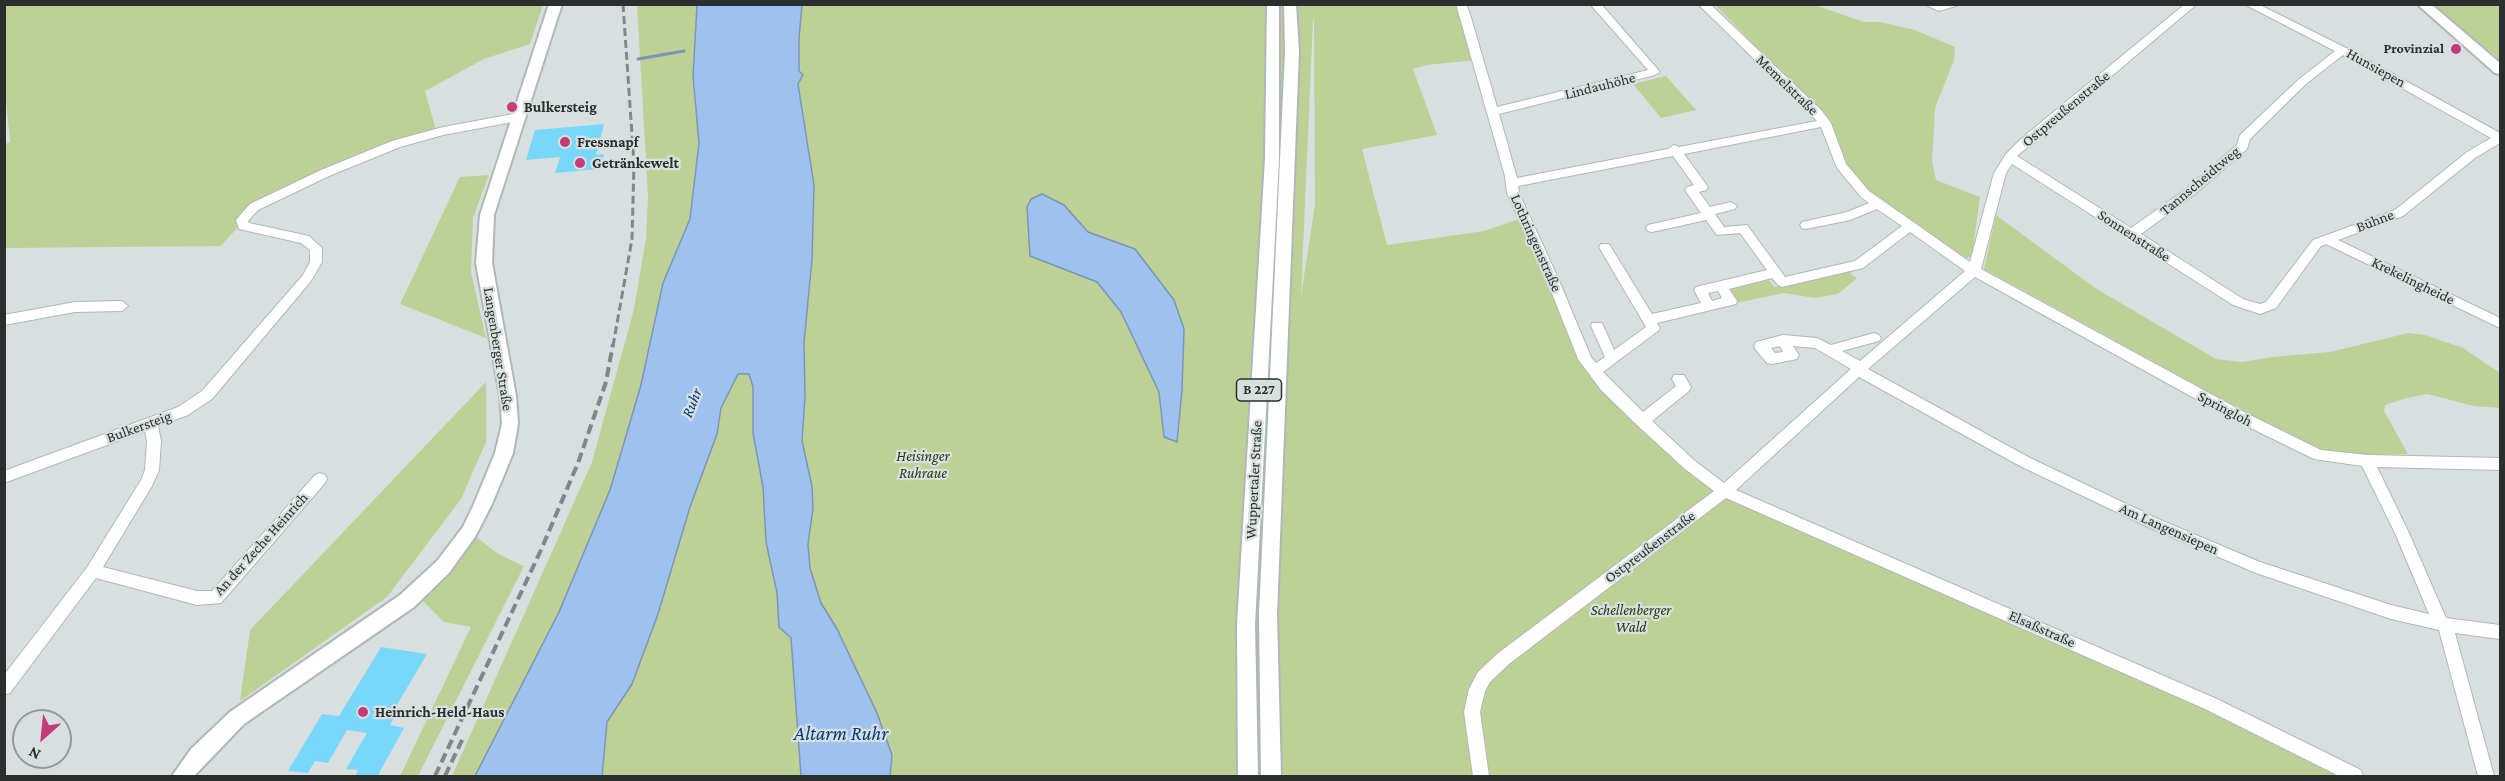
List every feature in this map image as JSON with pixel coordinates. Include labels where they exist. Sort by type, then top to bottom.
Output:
[{"type":"main road","name":"Langenberger Straße","points":[[182,777],[198,756],[237,718],[407,601],[443,567],[469,532],[483,504],[504,453],[510,424],[508,396],[492,320],[484,263],[487,214],[556,4]]},
{"type":"main road","name":"Wuppertaler Straße","points":[[1248,777],[1246,626],[1272,159],[1273,4]]},
{"type":"main road","name":"Wuppertaler Straße","points":[[1270,777],[1268,614],[1292,51],[1290,4]]},
{"type":"main road","points":[[2423,4],[2500,70]]},
{"type":"street","name":"Lothringenstraße","points":[[1461,4],[1513,193],[1552,278],[1574,335],[1594,372],[1642,421],[1697,471],[1725,491]]},
{"type":"street","name":"Lindauhöhe","points":[[1492,112],[1655,72],[1595,4]]},
{"type":"street","name":"Memelstraße","points":[[1703,4],[1825,123],[1847,174],[1877,204],[1974,271]]},
{"type":"street","points":[[1929,4],[1939,8],[1957,4]]},
{"type":"street","name":"Ostpreußenstraße","points":[[1481,777],[1472,712],[1477,689],[1484,677],[1503,659],[1725,491],[1860,369],[1974,271],[2000,174],[2010,158],[2025,141],[2192,4]]},
{"type":"street","name":"Hunsiepen","points":[[2249,4],[2342,50],[2500,138]]},
{"type":"street","name":"Tannscheidtweg","points":[[2131,235],[2190,192],[2243,146],[2244,138],[2302,82],[2342,50]]},
{"type":"street","name":"Bulkersteig","points":[[4,477],[183,411],[207,395],[313,269],[317,252],[312,243],[296,237],[247,229],[241,223],[249,211],[325,173],[396,144],[443,131],[519,117]]},
{"type":"street","points":[[1511,183],[1674,150],[1825,123]]},
{"type":"street","name":"Bühne","points":[[2260,309],[2271,305],[2317,243],[2399,213],[2471,155],[2500,138]]},
{"type":"street","points":[[1674,150],[1702,188]]},
{"type":"street","name":"Sonnenstraße","points":[[2010,158],[2238,302],[2260,309]]},
{"type":"street","points":[[1716,185],[1691,190],[1721,232],[1743,228],[1782,282],[1859,265],[1909,227]]},
{"type":"street","points":[[1806,225],[1850,216],[1877,204]]},
{"type":"street","points":[[1652,228],[1731,206]]},
{"type":"street","name":"Krekelingheide","points":[[2326,239],[2500,323]]},
{"type":"street","points":[[1594,372],[1653,328],[1605,247]]},
{"type":"street","name":"Springloh","points":[[1974,271],[2284,440],[2331,458],[2500,464]]},
{"type":"street","points":[[1709,306],[1700,290],[1775,273]]},
{"type":"street","points":[[1648,321],[1731,301],[1721,286]]},
{"type":"street","points":[[4,320],[54,309],[122,306]]},
{"type":"street","points":[[1597,326],[1606,350],[1614,358]]},
{"type":"street","points":[[1833,352],[1837,347],[1874,338]]},
{"type":"street","points":[[1783,340],[1817,343],[1860,369]]},
{"type":"street","name":"Am Langensiepen","points":[[1860,369],[2007,453],[2153,523],[2294,581],[2443,624],[2500,632]]},
{"type":"street","points":[[1642,421],[1684,387],[1679,379]]},
{"type":"street","points":[[4,688],[93,571],[152,470],[154,441],[150,422]]},
{"type":"street","points":[[2367,461],[2443,624],[2486,777]]},
{"type":"street","name":"An der Zeche Heinrich","points":[[93,571],[197,598],[216,597],[320,479]]},
{"type":"street","name":"Elsaßstraße","points":[[1725,491],[2211,704],[2355,777]]},
{"type":"green space","points":[[637,4],[1457,5],[1477,60],[1427,65],[1413,69],[1437,135],[1362,149],[1387,245],[1484,231],[1522,218],[1583,358],[1704,478],[2304,752],[2349,776],[452,776],[592,462],[634,309],[646,238],[648,197]],"holes":[[[1313,20],[1314,20],[1315,204],[1301,296]]]},
{"type":"green space","points":[[4,5],[543,5],[530,44],[484,59],[425,91],[436,130],[397,142],[243,213],[238,227],[221,246],[5,248],[5,144],[10,142],[4,79]]},
{"type":"green space","points":[[1715,5],[1815,5],[1864,22],[1880,22],[1915,30],[1955,47],[1954,60],[1935,108],[1932,161],[1936,180],[1980,197],[1972,256],[1965,259],[1868,192],[1845,164],[1821,113]]},
{"type":"green space","points":[[2432,5],[2500,5],[2500,60]]},
{"type":"green space","points":[[1666,76],[1696,110],[1661,118],[1633,84]]},
{"type":"green space","points":[[489,175],[473,218],[471,272],[486,338],[400,304],[460,177]]},
{"type":"green space","points":[[1996,215],[2095,288],[2216,359],[2243,362],[2330,352],[2408,333],[2425,335],[2463,348],[2500,373],[2500,408],[2474,406],[2427,394],[2407,398],[2385,405],[2384,411],[2408,454],[2349,455],[2329,453],[2310,447],[1984,269]]},
{"type":"green space","points":[[1854,270],[1850,274],[1857,278],[1838,294],[1815,298],[1784,293],[1736,303],[1727,290],[1769,280],[1774,287]]},
{"type":"green space","points":[[486,382],[486,442],[461,499],[387,597],[240,701],[250,630]]},
{"type":"green space","points":[[470,532],[498,554],[524,566],[418,776],[400,776],[471,627],[444,622],[418,596]]},
{"type":"water","points":[[697,5],[802,5],[799,71],[803,75],[798,84],[814,185],[812,259],[804,343],[805,397],[802,441],[812,486],[813,508],[808,544],[810,568],[821,603],[837,629],[877,713],[892,755],[890,776],[801,776],[791,638],[779,627],[777,593],[766,542],[763,487],[753,433],[753,387],[749,374],[738,374],[721,408],[717,434],[690,507],[658,614],[632,684],[607,722],[602,776],[475,776],[559,612],[610,490],[641,385],[663,283],[690,219],[699,143],[693,76]]},
{"type":"water","points":[[1042,194],[1064,205],[1088,232],[1135,249],[1174,300],[1184,329],[1177,442],[1164,437],[1159,392],[1121,312],[1097,282],[1030,256],[1027,207],[1031,199]]},
{"type":"building","name":"Fressnapf","points":[[604,124],[596,155],[604,154],[600,169],[555,173],[560,157],[526,160],[535,130]]},
{"type":"building","name":"Heinrich-Held-Haus","points":[[381,647],[427,654],[391,715],[395,716],[390,725],[404,728],[377,777],[355,777],[358,770],[346,769],[367,733],[347,730],[328,763],[315,761],[308,773],[288,771],[322,714],[339,716]]},
{"type":"waterway","points":[[638,59],[684,51]]},
{"type":"railway","points":[[613,346],[632,239],[634,164],[623,4]]},
{"type":"railway","points":[[435,776],[541,550],[578,463],[606,382],[613,344]]},
{"type":"railway","points":[[445,776],[464,736]]},
{"type":"place","name":"Provinzial","points":[[2456,49]]},
{"type":"place","name":"Bulkersteig","points":[[512,107]]},
{"type":"place","name":"Fressnapf","points":[[565,142]]},
{"type":"place","name":"Getränkewelt","points":[[580,163]]},
{"type":"place","name":"Heinrich-Held-Haus","points":[[363,712]]},
{"type":"water label","name":"Ruhr","points":[[692,403]]},
{"type":"water label","name":"Altarm Ruhr","points":[[841,734]]},
{"type":"park label","name":"Heisinger Ruhraue","points":[[923,464]]},
{"type":"park label","name":"Schellenberger Wald","points":[[1631,618]]}]
